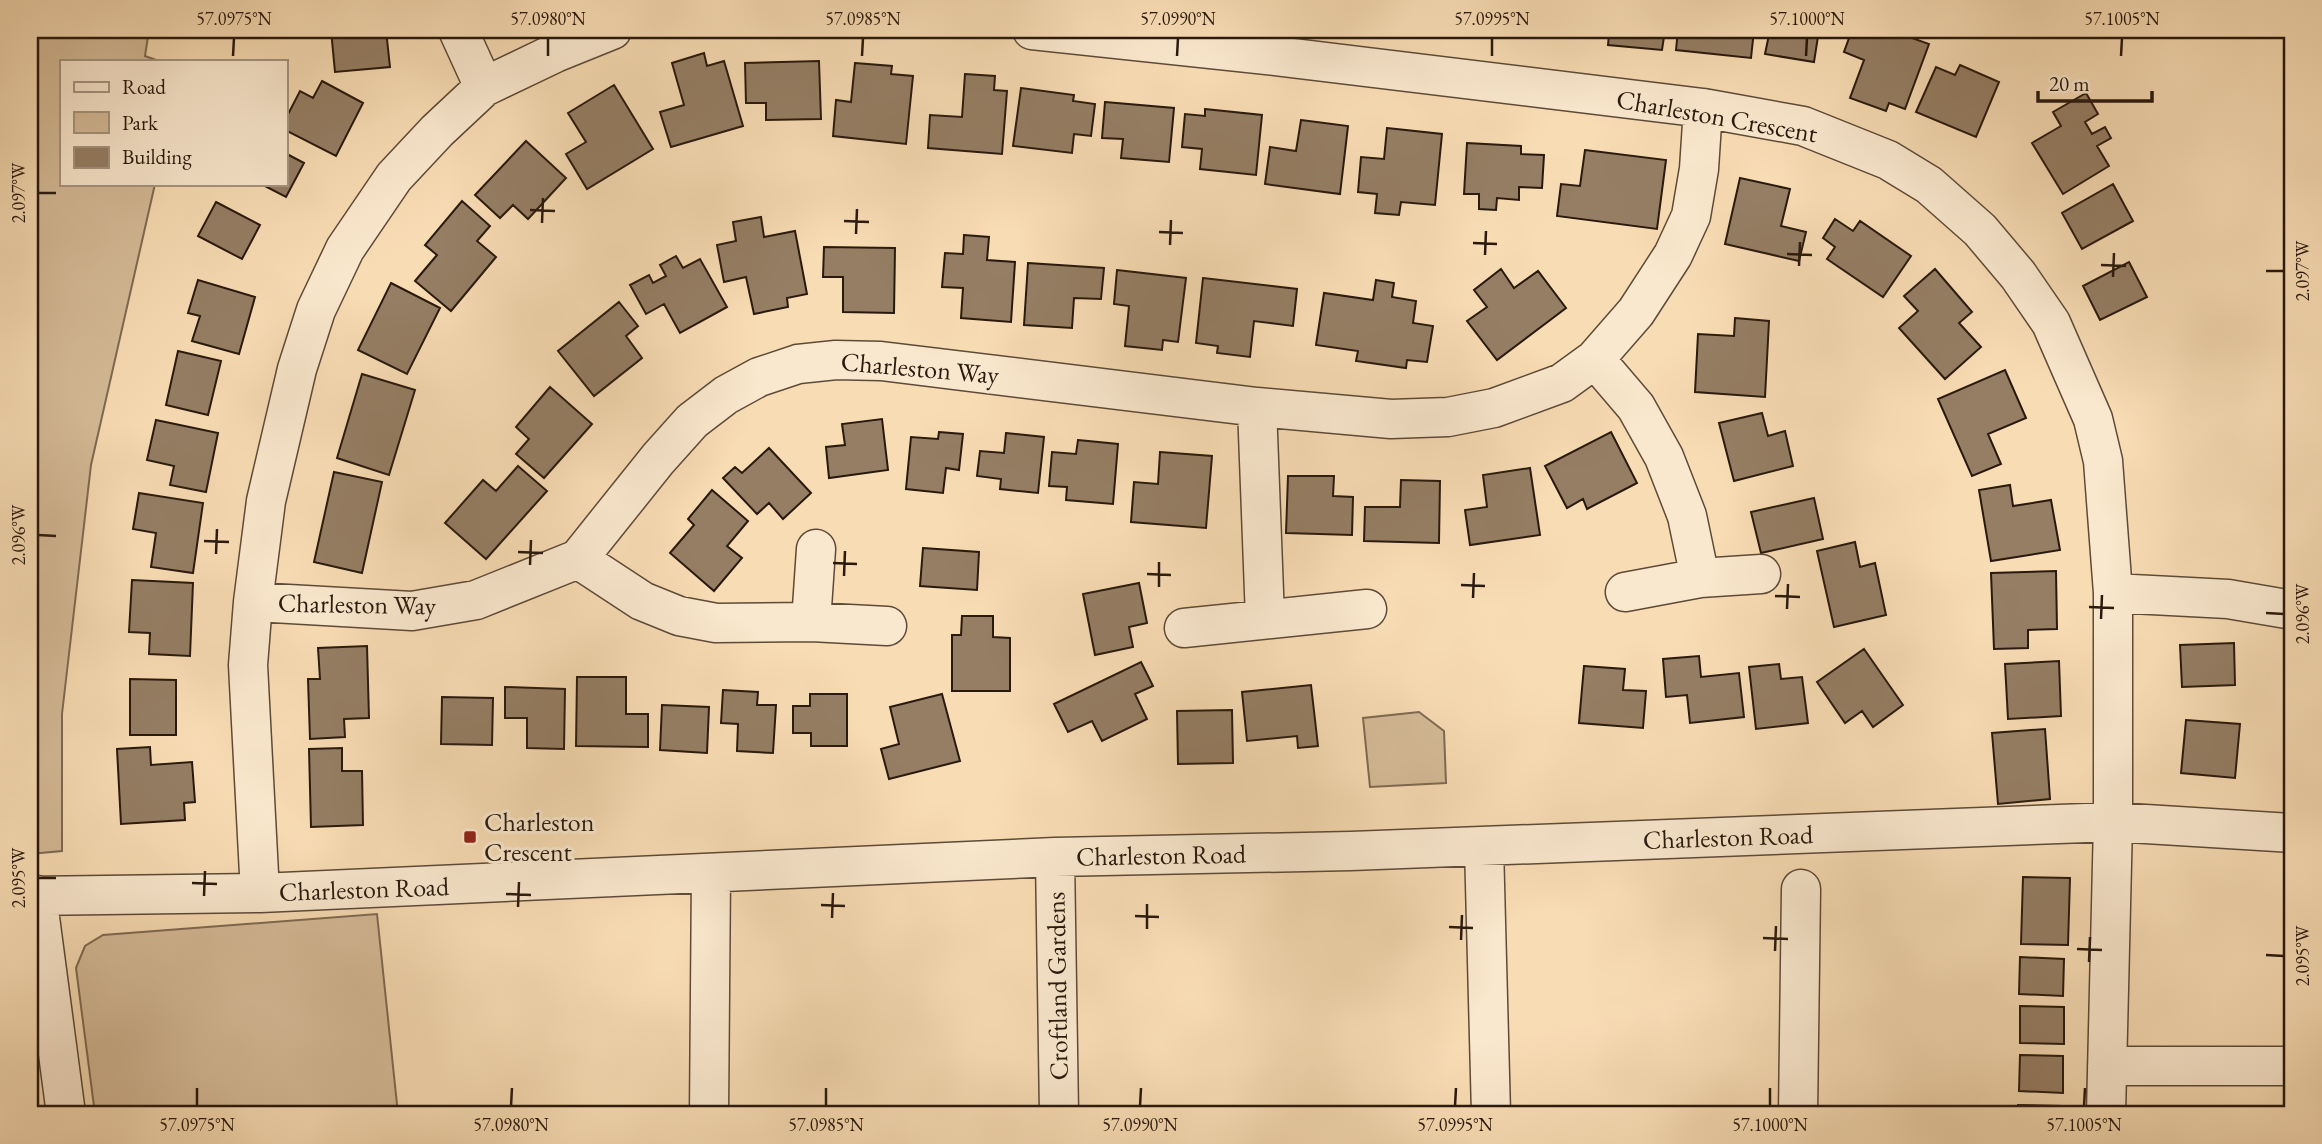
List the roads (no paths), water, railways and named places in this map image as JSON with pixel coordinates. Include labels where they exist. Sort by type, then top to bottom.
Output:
[{"type":"street","points":[[458,30],[484,87]]},
{"type":"street","points":[[260,893],[248,665],[253,602],[265,501],[297,369],[316,310],[345,249],[394,177],[437,131],[484,87],[555,53],[612,30]]},
{"type":"street","name":"Charleston Crescent","points":[[1032,30],[1284,57],[1703,108],[1802,126],[1888,160],[1929,186],[1980,230],[2018,275],[2050,323],[2093,419],[2103,461],[2113,593],[2113,822],[2106,1114]]},
{"type":"street","name":"Charleston Way","points":[[253,602],[412,611],[449,606],[476,600],[578,558],[692,421],[726,395],[759,377],[798,364],[836,360],[881,361],[1257,407],[1391,419],[1448,417],[1494,408],[1562,383],[1595,359],[1644,300],[1674,255],[1691,215],[1699,169],[1703,108]]},
{"type":"street","points":[[1595,359],[1636,407],[1664,457],[1687,516],[1700,578]]},
{"type":"street","points":[[1257,407],[1265,620]]},
{"type":"street","points":[[811,622],[816,549]]},
{"type":"street","points":[[578,558],[642,601],[679,616],[716,623],[811,622],[887,626]]},
{"type":"street","points":[[1625,592],[1700,578],[1761,575]]},
{"type":"street","points":[[2113,593],[2228,599],[2292,610]]},
{"type":"street","points":[[1184,628],[1367,609]]},
{"type":"street","name":"Charleston Road","points":[[33,896],[260,893],[1055,857],[1484,846],[2113,822],[2292,833]]},
{"type":"street","points":[[1484,846],[1491,1114]]},
{"type":"street","name":"Croftland Gardens","points":[[1055,857],[1059,1114]]},
{"type":"street","points":[[709,1114],[711,873]]},
{"type":"street","points":[[1798,1114],[1801,889]]},
{"type":"street","points":[[33,896],[44,1062],[66,1114]]},
{"type":"street","points":[[2107,1066],[2292,1066]]},
{"type":"place","name":"Charleston Crescent","points":[[470,837]]}]
